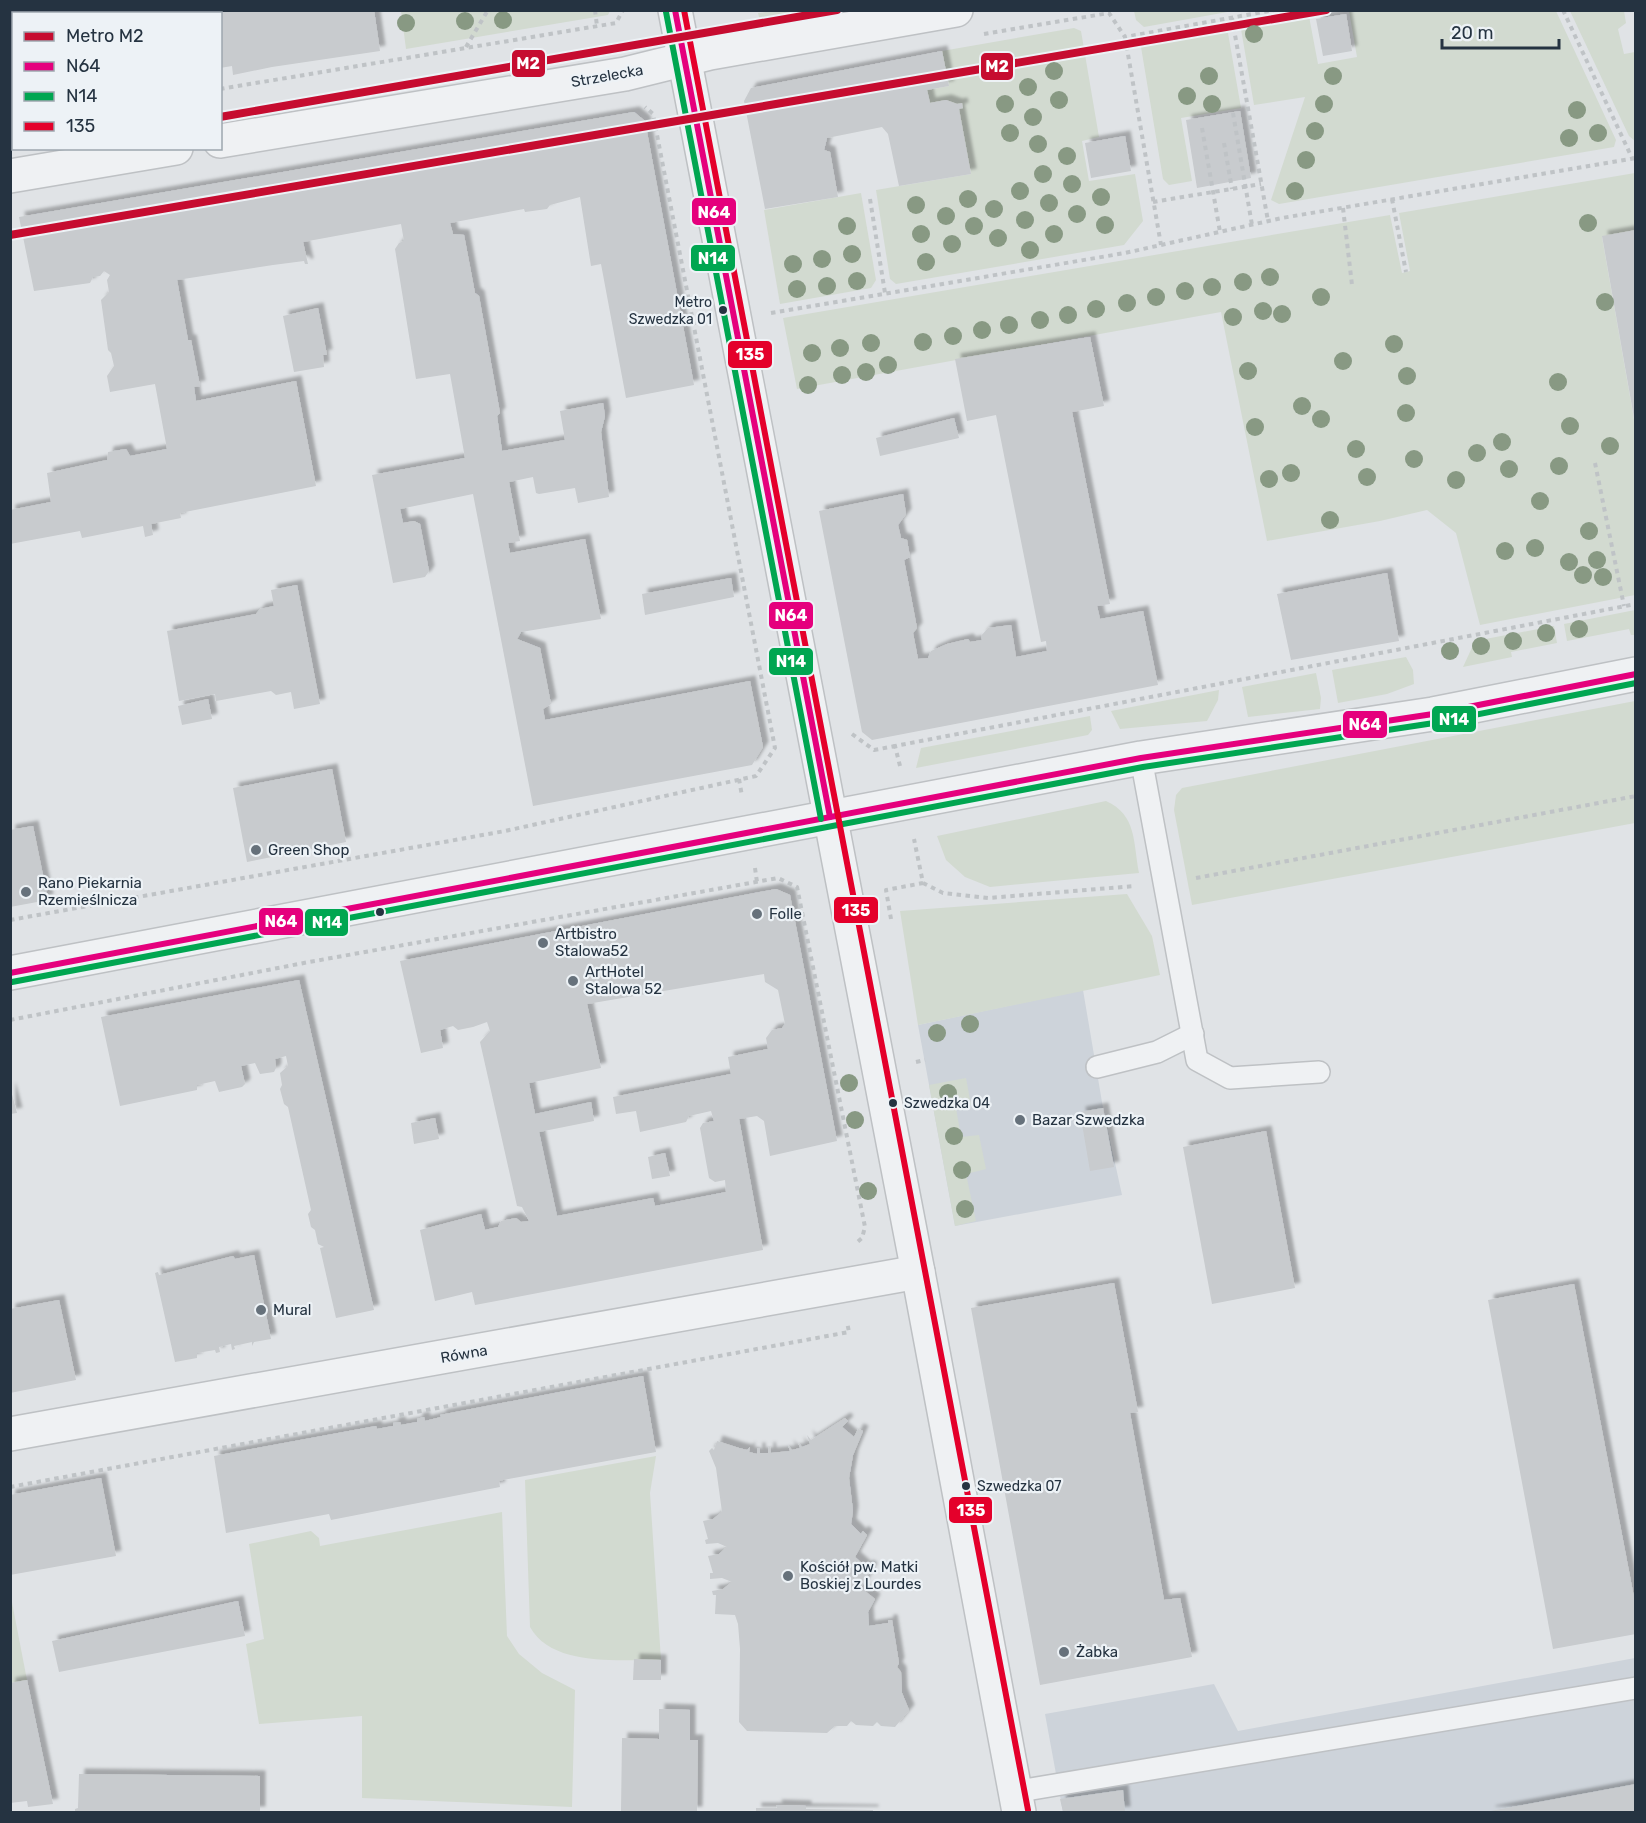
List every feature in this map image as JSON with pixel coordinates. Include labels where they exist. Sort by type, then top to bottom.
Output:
[{"type":"street","points":[[675,10],[918,1272],[1016,1802]]},
{"type":"street","name":"Strzelecka","points":[[222,141],[625,74],[710,53],[956,10]]},
{"type":"street","points":[[10,176],[164,150]]},
{"type":"street","points":[[10,973],[1141,758],[1432,714],[1635,674]]},
{"type":"street","name":"Równa","points":[[10,1434],[840,1288],[918,1272]]},
{"type":"lane","points":[[1141,758],[1197,1060],[1230,1078],[1319,1072]]},
{"type":"lane","points":[[1097,1067],[1157,1052],[1193,1034]]},
{"type":"lane","points":[[1016,1802],[1635,1688]]},
{"type":"path","points":[[33,10],[42,10]]},
{"type":"path","points":[[465,48],[488,10]]},
{"type":"path","points":[[595,10],[597,26]]},
{"type":"path","points":[[222,89],[616,23],[623,10]]},
{"type":"path","points":[[1125,37],[1274,10]]},
{"type":"path","points":[[771,313],[1161,245],[1268,221],[1634,158],[1563,10]]},
{"type":"path","points":[[980,35],[1109,12],[1125,37],[1161,245]]},
{"type":"path","points":[[1232,18],[1268,221]]},
{"type":"path","points":[[10,920],[505,831],[756,776],[775,748],[654,114],[636,101]]},
{"type":"path","points":[[1233,113],[1252,225]]},
{"type":"path","points":[[1202,128],[1220,232]]},
{"type":"path","points":[[1224,143],[1232,189]]},
{"type":"path","points":[[1153,202],[1261,184]]},
{"type":"path","points":[[870,199],[885,294]]},
{"type":"path","points":[[1392,199],[1406,272]]},
{"type":"path","points":[[1344,208],[1352,285]]},
{"type":"path","points":[[1595,463],[1624,606]]},
{"type":"path","points":[[853,733],[874,750],[1635,604]]},
{"type":"path","points":[[895,746],[902,776]]},
{"type":"path","points":[[892,924],[886,890],[923,883],[943,893],[988,898],[1166,883],[1635,796]]},
{"type":"path","points":[[914,840],[923,883]]},
{"type":"path","points":[[10,1020],[309,962],[778,878],[798,887],[865,1227],[862,1238],[853,1245]]},
{"type":"path","points":[[913,1050],[917,1073]]},
{"type":"path","points":[[915,1062],[925,1060]]},
{"type":"path","points":[[10,1487],[849,1332],[840,1288]]},
{"type":"shaded area","points":[[401,10],[610,11],[608,15],[406,49]]},
{"type":"shaded area","points":[[1134,10],[1233,11],[1144,27],[1136,20]]},
{"type":"shaded area","points":[[841,11],[761,25],[758,13]]},
{"type":"shaded area","points":[[1308,11],[1318,64],[1357,57],[1349,11],[1556,11],[1616,140],[1614,147],[1279,204],[1271,200],[1305,97],[1254,105],[1241,29],[1246,23]]},
{"type":"shaded area","points":[[1570,11],[1624,11],[1626,23],[1618,29],[1624,54],[1635,52],[1635,141],[1629,136]]},
{"type":"shaded area","points":[[1220,27],[1228,33],[1241,108],[1181,118],[1192,181],[1169,185],[1163,179],[1141,47],[1146,40]]},
{"type":"shaded area","points":[[1074,28],[1081,31],[1099,137],[1082,141],[1089,181],[1135,174],[1143,221],[1124,245],[896,284],[890,279],[876,190],[971,174],[957,104],[946,100],[930,103],[927,90],[949,86],[942,51]]},
{"type":"shaded area","points":[[1635,173],[1635,230],[1602,237],[1635,425],[1635,595],[1480,625],[1456,533],[1427,510],[1380,521],[1267,541],[1221,312],[797,389],[783,318],[1390,215],[1402,273],[1410,271],[1399,213]]},
{"type":"shaded area","points":[[861,193],[876,280],[871,288],[780,304],[764,210]]},
{"type":"shaded area","points":[[1635,610],[1635,635],[1631,635],[1629,629],[1567,641],[1564,624]]},
{"type":"shaded area","points":[[1554,626],[1557,643],[1511,652],[1512,657],[1463,667],[1475,641]]},
{"type":"shaded area","points":[[1406,657],[1413,670],[1414,684],[1387,694],[1338,703],[1332,670]]},
{"type":"shaded area","points":[[1316,673],[1321,698],[1320,709],[1248,717],[1242,687]]},
{"type":"shaded area","points":[[1219,690],[1218,700],[1207,721],[1120,729],[1111,711]]},
{"type":"shaded area","points":[[1635,701],[1635,823],[1192,905],[1174,810],[1176,795],[1182,788]]},
{"type":"shaded area","points":[[1090,716],[1092,730],[1088,735],[916,768],[921,748]]},
{"type":"shaded area","points":[[1106,801],[1116,807],[1128,822],[1134,840],[1139,873],[990,887],[965,877],[946,860],[937,836]]},
{"type":"shaded area","points":[[1127,894],[1152,936],[1160,975],[918,1025],[900,911]]},
{"type":"shaded area","name":"Bazar Szwedzka","points":[[1083,990],[1103,1108],[1122,1195],[955,1226],[918,1025]]},
{"type":"shaded area","points":[[966,1078],[971,1105],[956,1108],[961,1137],[979,1135],[986,1169],[966,1174],[976,1221],[955,1226],[929,1085]]},
{"type":"shaded area","points":[[656,1456],[650,1493],[661,1660],[608,1660],[571,1655],[555,1649],[541,1640],[530,1627],[525,1480]]},
{"type":"shaded area","points":[[502,1512],[507,1636],[519,1654],[542,1673],[575,1690],[572,1807],[362,1798],[362,1716],[259,1724],[246,1644],[264,1639],[249,1544],[311,1531],[319,1538],[320,1546]]},
{"type":"shaded area","points":[[10,1592],[27,1680],[11,1683],[10,1683]]},
{"type":"shaded area","points":[[1635,1658],[1635,1812],[1063,1812],[1045,1714],[1214,1684],[1238,1731]]},
{"type":"building","points":[[169,10],[374,10],[380,51],[233,75],[232,66],[222,68],[222,12],[164,12]]},
{"type":"building","points":[[1346,14],[1352,51],[1323,56],[1316,19]]},
{"type":"building","points":[[12,34],[12,112],[10,112],[10,35]]},
{"type":"building","points":[[942,51],[949,86],[927,90],[930,103],[946,100],[957,104],[962,103],[963,108],[959,109],[971,174],[899,186],[888,134],[882,127],[827,138],[824,150],[830,152],[838,197],[765,209],[744,101],[751,88]]},
{"type":"building","points":[[1240,111],[1251,178],[1197,188],[1186,120]]},
{"type":"building","points":[[634,112],[645,121],[694,385],[626,398],[601,264],[591,266],[580,197],[550,205],[547,209],[525,212],[524,209],[450,223],[453,234],[464,235],[475,293],[479,296],[500,413],[497,416],[502,451],[565,440],[560,411],[603,403],[605,416],[601,432],[609,497],[578,503],[575,488],[539,494],[536,493],[533,477],[509,482],[520,541],[508,543],[510,553],[585,539],[601,619],[521,632],[517,639],[540,648],[551,704],[543,709],[545,720],[750,681],[763,747],[752,765],[533,806],[473,494],[400,509],[403,523],[414,521],[420,524],[429,571],[425,577],[393,583],[372,475],[465,458],[450,374],[416,379],[395,249],[399,243],[404,241],[401,224],[303,242],[308,264],[304,261],[177,280],[188,340],[191,340],[200,386],[194,387],[196,401],[296,381],[316,486],[180,513],[181,518],[151,524],[153,535],[145,537],[143,526],[82,538],[80,531],[10,544],[10,510],[51,502],[47,473],[107,460],[108,452],[126,449],[130,456],[167,449],[155,384],[110,392],[107,376],[114,366],[108,350],[101,300],[109,292],[107,280],[110,275],[104,271],[100,276],[93,277],[90,283],[34,291],[19,217]]},
{"type":"building","points":[[1125,136],[1131,171],[1091,178],[1085,143]]},
{"type":"building","points":[[1636,230],[1636,418],[1634,418],[1602,236]]},
{"type":"building","points":[[318,308],[327,355],[323,355],[324,367],[294,372],[283,316]]},
{"type":"building","points":[[1090,337],[1104,406],[1072,412],[1110,604],[1097,606],[1100,619],[1143,611],[1158,685],[872,740],[862,732],[819,511],[903,494],[906,514],[898,525],[901,538],[907,540],[910,557],[904,560],[917,628],[913,633],[918,659],[928,658],[931,651],[947,644],[968,639],[970,642],[982,640],[981,636],[988,628],[1011,625],[1016,657],[1047,651],[1046,641],[1041,642],[996,415],[967,421],[955,359]]},
{"type":"building","points":[[954,418],[959,438],[880,456],[876,438]]},
{"type":"building","points":[[1387,573],[1399,641],[1291,660],[1277,594]]},
{"type":"building","points":[[731,578],[734,597],[645,615],[642,594]]},
{"type":"building","points":[[297,585],[320,704],[294,709],[291,692],[276,695],[271,691],[216,701],[215,694],[179,701],[167,631],[256,614],[260,609],[274,606],[271,590]]},
{"type":"building","points":[[208,699],[212,719],[182,725],[178,706]]},
{"type":"building","points":[[332,769],[346,842],[247,862],[233,788]]},
{"type":"building","points":[[33,826],[48,900],[10,907],[10,830]]},
{"type":"building","points":[[776,889],[790,895],[837,1141],[770,1156],[764,1121],[757,1116],[739,1119],[763,1250],[475,1305],[472,1292],[435,1301],[420,1230],[481,1214],[485,1230],[498,1227],[501,1221],[516,1218],[521,1222],[529,1221],[522,1207],[517,1206],[480,1042],[490,1031],[487,1022],[458,1030],[453,1026],[440,1030],[443,1048],[421,1053],[400,961]],"holes":[[[764,974],[765,982],[778,990],[785,1024],[782,1028],[772,1030],[766,1038],[768,1049],[728,1057],[731,1074],[613,1097],[616,1114],[636,1111],[640,1132],[686,1122],[689,1116],[711,1111],[714,1121],[703,1123],[700,1128],[709,1178],[715,1182],[725,1180],[726,1192],[655,1206],[653,1198],[557,1216],[539,1132],[594,1121],[591,1102],[535,1114],[529,1083],[601,1068],[587,1004]]]},
{"type":"building","points":[[299,980],[374,1310],[336,1318],[320,1248],[324,1247],[318,1244],[315,1230],[311,1227],[308,1214],[311,1210],[288,1107],[284,1104],[280,1089],[282,1085],[280,1073],[288,1066],[286,1056],[275,1059],[274,1072],[260,1074],[255,1063],[241,1066],[245,1084],[242,1087],[219,1092],[215,1081],[197,1085],[197,1090],[120,1106],[101,1017]]},
{"type":"building","points":[[10,1087],[17,1113],[10,1114]]},
{"type":"building","points":[[1103,1108],[1114,1167],[1090,1171],[1080,1112]]},
{"type":"building","points":[[435,1118],[439,1139],[414,1144],[411,1123]]},
{"type":"building","points":[[1266,1131],[1295,1288],[1212,1304],[1183,1147]]},
{"type":"building","points":[[665,1153],[670,1176],[652,1179],[648,1157]]},
{"type":"building","points":[[254,1255],[271,1339],[254,1342],[252,1346],[252,1342],[234,1346],[235,1349],[232,1350],[231,1344],[219,1347],[220,1352],[216,1353],[215,1350],[197,1353],[197,1358],[175,1362],[155,1273],[158,1272],[159,1275],[233,1256],[235,1259]]},
{"type":"building","points":[[1114,1283],[1138,1412],[1130,1413],[1164,1600],[1180,1598],[1192,1657],[1040,1685],[971,1308]]},
{"type":"building","points":[[1574,1284],[1636,1608],[1636,1634],[1553,1649],[1488,1300]]},
{"type":"building","points":[[59,1300],[76,1380],[10,1393],[10,1309]]},
{"type":"building","points":[[643,1376],[656,1452],[503,1480],[499,1481],[500,1487],[331,1520],[329,1514],[226,1533],[214,1456],[376,1426],[377,1429],[393,1426],[393,1423],[400,1422],[401,1425],[417,1422],[417,1419],[424,1417],[425,1421],[441,1417],[440,1415]]},
{"type":"building","name":"Kościół pw. Matki Boskiej z Lourdes","points":[[845,1418],[848,1421],[842,1427],[854,1437],[858,1429],[863,1431],[853,1455],[849,1478],[853,1511],[851,1524],[861,1534],[863,1531],[867,1535],[855,1557],[866,1567],[868,1565],[872,1568],[861,1588],[875,1599],[868,1612],[869,1626],[888,1623],[888,1620],[892,1620],[899,1663],[897,1667],[901,1672],[902,1693],[909,1710],[895,1727],[881,1726],[877,1722],[873,1726],[856,1725],[851,1721],[847,1726],[835,1726],[827,1733],[747,1731],[739,1722],[738,1624],[735,1615],[715,1614],[716,1595],[713,1595],[712,1591],[723,1589],[732,1582],[722,1578],[710,1579],[710,1573],[713,1573],[708,1556],[719,1554],[727,1547],[718,1543],[706,1544],[705,1540],[708,1539],[703,1521],[713,1519],[722,1512],[716,1468],[709,1451],[712,1448],[714,1450],[717,1441],[747,1450],[750,1447],[749,1452],[757,1454],[757,1448],[760,1448],[760,1453],[768,1453],[770,1447],[771,1453],[790,1451],[788,1445],[792,1450],[800,1448],[798,1442],[802,1447],[810,1444],[807,1435],[811,1440]]},
{"type":"building","points":[[101,1478],[116,1556],[10,1575],[10,1495]]},
{"type":"building","points":[[238,1601],[245,1636],[59,1672],[52,1641]]},
{"type":"building","points":[[634,1659],[661,1660],[661,1680],[633,1680]]},
{"type":"building","points":[[27,1680],[53,1804],[28,1807],[27,1801],[10,1803],[10,1683]]},
{"type":"building","points":[[659,1709],[690,1710],[690,1740],[698,1740],[697,1812],[621,1812],[622,1738],[659,1739]]},
{"type":"building","points":[[79,1774],[260,1776],[260,1812],[75,1812],[78,1808]]},
{"type":"building","points":[[1636,1784],[1636,1812],[1490,1812],[1490,1811]]},
{"type":"building","points":[[1123,1790],[1125,1812],[1063,1812],[1060,1799]]},
{"type":"building","points":[[776,1805],[806,1806],[806,1809],[873,1810],[873,1812],[756,1812],[756,1808],[777,1808]]},
{"type":"metro line","name":"M2","points":[[222,117],[837,10]]},
{"type":"metro line","name":"M2","points":[[10,235],[1326,10]]},
{"type":"transit line","name":"N64","points":[[675,10],[830,817]]},
{"type":"transit line","name":"135","points":[[684,10],[1028,1810]]},
{"type":"transit line","name":"N14","points":[[666,12],[821,819]]},
{"type":"transit line","name":"N64","points":[[10,973],[1141,758],[1433,714],[1636,674]]},
{"type":"transit line","name":"N14","points":[[12,982],[1143,767],[1434,723],[1636,683]]},
{"type":"place","name":"Metro Szwedzka 01","points":[[723,310]]},
{"type":"place","name":"Green Shop","points":[[256,850]]},
{"type":"place","name":"Rano Piekarnia Rzemieślnicza","points":[[26,892]]},
{"type":"place","name":"Folle","points":[[757,914]]},
{"type":"place","name":"Artbistro Stalowa52","points":[[543,943]]},
{"type":"place","name":"ArtHotel Stalowa 52","points":[[573,981]]},
{"type":"place","name":"Szwedzka 04","points":[[893,1103]]},
{"type":"place","name":"Bazar Szwedzka","points":[[1020,1120]]},
{"type":"place","name":"Mural","points":[[261,1310]]},
{"type":"place","name":"Szwedzka 07","points":[[966,1486]]},
{"type":"place","name":"Kościół pw. Matki Boskiej z Lourdes","points":[[788,1576]]},
{"type":"place","name":"Żabka","points":[[1064,1652]]}]
